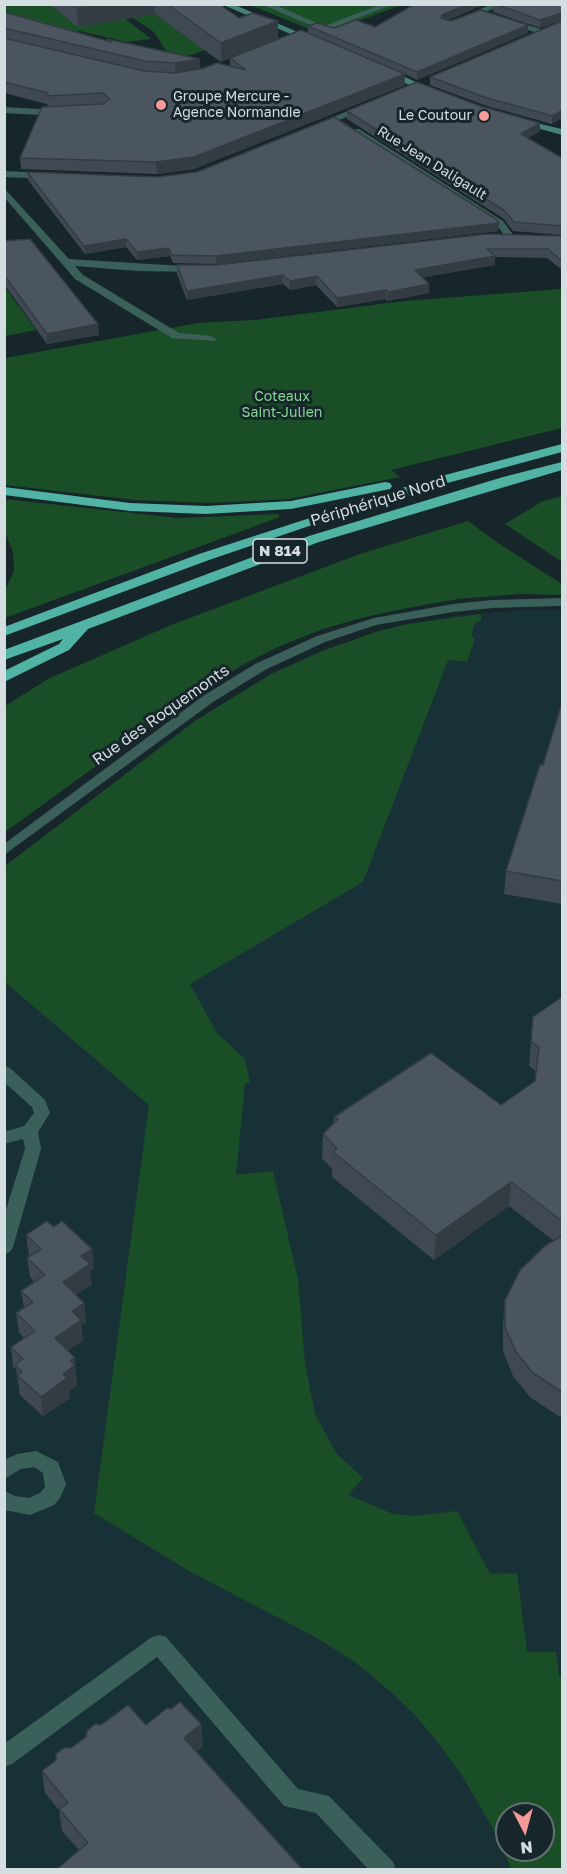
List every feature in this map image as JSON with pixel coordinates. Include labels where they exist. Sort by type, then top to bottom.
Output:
[{"type":"highway","name":"Périphérique Nord","points":[[4,632],[204,557],[435,482],[562,448]]},
{"type":"highway","name":"Périphérique Nord","points":[[4,656],[314,539],[508,480],[562,466]]},
{"type":"highway","points":[[4,491],[130,507],[235,510],[291,505],[382,486],[435,482]]},
{"type":"highway","points":[[4,677],[64,647],[84,625]]},
{"type":"street","points":[[225,4],[321,44]]},
{"type":"street","points":[[265,4],[324,29],[390,4]]},
{"type":"street","points":[[458,21],[500,4]]},
{"type":"street","points":[[479,12],[490,16]]},
{"type":"street","points":[[500,19],[545,30],[530,37]]},
{"type":"street","points":[[293,40],[302,36]]},
{"type":"street","points":[[377,68],[412,87],[438,94]]},
{"type":"street","points":[[412,87],[429,80]]},
{"type":"street","points":[[312,128],[373,103]]},
{"type":"street","points":[[4,110],[37,113],[70,112]]},
{"type":"street","name":"Rue Jean Daligault","points":[[336,118],[500,223],[514,236],[497,236]]},
{"type":"street","points":[[511,118],[562,132]]},
{"type":"street","points":[[4,174],[57,176]]},
{"type":"street","points":[[4,190],[79,277],[171,334],[186,338],[212,339]]},
{"type":"street","points":[[64,262],[137,268],[205,269]]},
{"type":"street","name":"Rue des Roquemonts","points":[[4,851],[208,699],[260,667],[321,639],[375,622],[453,608],[492,604],[562,602]]},
{"type":"street","points":[[4,1072],[39,1104],[42,1113],[30,1131],[4,1138]]},
{"type":"street","points":[[4,1247],[33,1149],[30,1131]]},
{"type":"street","points":[[4,1499],[20,1507],[39,1504],[53,1492],[56,1484],[51,1468],[36,1460],[6,1466]]},
{"type":"street","points":[[4,1757],[159,1644],[292,1798],[321,1803],[385,1869]]},
{"type":"shaded area","points":[[522,610],[562,610],[562,1869],[5,1870],[5,866],[195,721],[271,674],[322,651],[381,630],[453,616]]},
{"type":"green space","points":[[4,5],[67,5],[118,13],[151,39],[126,42],[80,31],[68,32],[5,23]]},
{"type":"green space","points":[[250,5],[402,5],[322,34]]},
{"type":"green space","points":[[217,9],[265,29],[182,58],[171,59],[154,32],[124,12]]},
{"type":"green space","points":[[5,287],[36,330],[5,336]]},
{"type":"green space","name":"Coteaux Saint-Julien","points":[[562,289],[562,428],[391,470],[400,477],[289,499],[209,503],[135,500],[5,485],[5,358],[198,323],[255,320],[404,301]]},
{"type":"green space","points":[[562,496],[562,562],[505,524],[543,501]]},
{"type":"green space","points":[[5,499],[178,518],[278,514],[280,517],[5,618],[5,590],[14,571],[13,552],[5,533]]},
{"type":"green space","points":[[468,521],[562,584],[562,595],[521,594],[458,599],[413,607],[323,629],[278,647],[244,664],[179,706],[5,832],[5,706],[48,679],[171,625],[360,554]]},
{"type":"green space","points":[[481,614],[481,620],[475,623],[471,635],[475,639],[467,662],[448,660],[363,882],[190,984],[217,1033],[245,1059],[250,1083],[245,1083],[236,1175],[273,1171],[298,1279],[305,1363],[315,1414],[336,1453],[363,1478],[348,1495],[393,1514],[415,1516],[457,1511],[490,1574],[517,1573],[527,1652],[556,1652],[559,1676],[562,1677],[562,1869],[511,1869],[508,1862],[555,1862],[555,1802],[495,1802],[495,1832],[461,1774],[435,1739],[415,1715],[355,1662],[317,1638],[189,1571],[94,1513],[149,1105],[5,982],[5,866],[195,721],[271,674],[322,651],[407,624]]},
{"type":"building","points":[[72,4],[100,4],[77,8]]},
{"type":"building","points":[[167,4],[219,4],[239,18],[253,13],[278,21],[221,43]]},
{"type":"building","points":[[415,4],[468,4],[442,15],[441,18],[451,21],[481,10],[528,25],[417,72],[308,26],[317,23],[334,28],[356,20],[375,27]]},
{"type":"building","points":[[495,4],[562,4],[562,13],[540,20]]},
{"type":"building","points":[[4,12],[111,42],[107,39],[200,59],[175,63],[145,61],[4,28]]},
{"type":"building","points":[[562,21],[562,110],[553,116],[487,98],[430,77]]},
{"type":"building","points":[[301,30],[405,74],[194,157],[156,162],[20,158],[42,107],[103,104],[110,99],[103,93],[47,96],[48,93],[4,82],[4,38],[144,71],[175,73],[204,68],[217,63],[246,70],[230,58]]},
{"type":"building","points":[[417,82],[480,106],[540,123],[521,134],[562,158],[562,226],[514,222],[505,211],[347,111]]},
{"type":"building","points":[[334,117],[499,223],[216,256],[172,255],[169,248],[137,252],[126,239],[84,246],[27,172],[157,177],[197,172]]},
{"type":"building","points":[[487,234],[562,236],[562,261],[548,249],[487,249],[495,256],[415,270],[429,284],[337,298],[317,276],[290,281],[283,275],[187,291],[177,265],[216,265]]},
{"type":"building","points":[[30,239],[98,324],[47,334],[4,275],[4,241]]},
{"type":"building","points":[[562,703],[562,881],[506,871]]},
{"type":"building","points":[[562,997],[562,1221],[511,1182],[436,1235],[333,1152],[337,1149],[323,1134],[338,1119],[334,1117],[431,1053],[501,1105],[535,1081],[539,1047],[531,1042],[533,1017]]},
{"type":"building","points":[[47,1221],[54,1227],[62,1221],[92,1249],[81,1256],[90,1264],[63,1282],[84,1303],[72,1311],[81,1320],[55,1338],[75,1358],[70,1361],[75,1365],[63,1374],[67,1378],[41,1397],[17,1375],[22,1372],[15,1365],[23,1359],[11,1347],[35,1331],[16,1313],[33,1302],[21,1291],[45,1275],[27,1258],[41,1249],[26,1235]]},
{"type":"building","points":[[562,1236],[562,1392],[533,1373],[516,1352],[505,1327],[505,1300],[520,1270],[546,1245]]},
{"type":"building","points":[[180,1702],[201,1724],[184,1738],[302,1869],[57,1869],[88,1843],[59,1809],[68,1803],[42,1771],[56,1760],[56,1754],[64,1748],[71,1748],[86,1737],[87,1731],[95,1724],[101,1725],[128,1705],[146,1725],[167,1708],[171,1709]]},
{"type":"place","name":"Groupe Mercure - Agence Normandie","points":[[161,105]]},
{"type":"place","name":"Le Coutour","points":[[484,116]]}]
